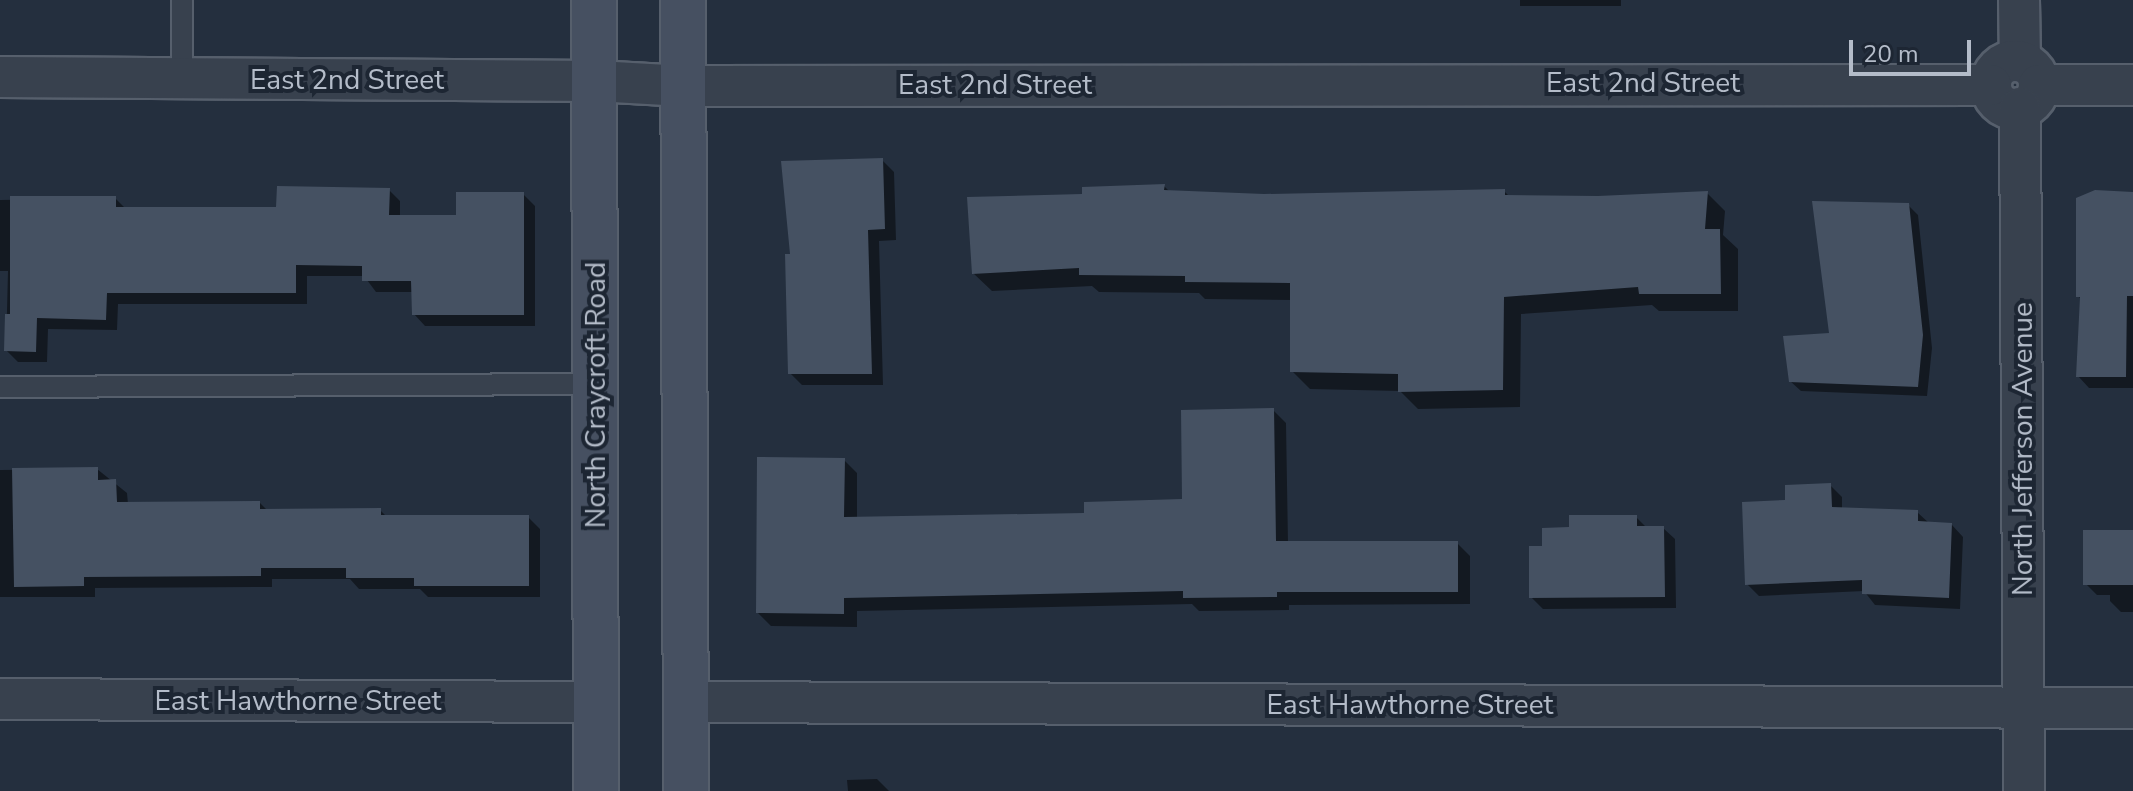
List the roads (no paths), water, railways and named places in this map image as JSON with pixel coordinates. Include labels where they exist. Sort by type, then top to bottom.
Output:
[{"type":"main road","name":"North Craycroft Road","points":[[594,0],[596,791]]},
{"type":"main road","points":[[683,0],[686,791]]},
{"type":"street","name":"North Jefferson Avenue","points":[[2019,0],[2017,85],[2024,791]]},
{"type":"street","name":"East 2nd Street","points":[[0,77],[596,81],[684,86],[2133,85]]},
{"type":"street","name":"East Hawthorne Street","points":[[0,699],[596,702]]},
{"type":"street","name":"East Hawthorne Street","points":[[687,702],[2133,708]]},
{"type":"lane","points":[[182,0],[182,79]]},
{"type":"lane","points":[[0,387],[595,384]]}]
